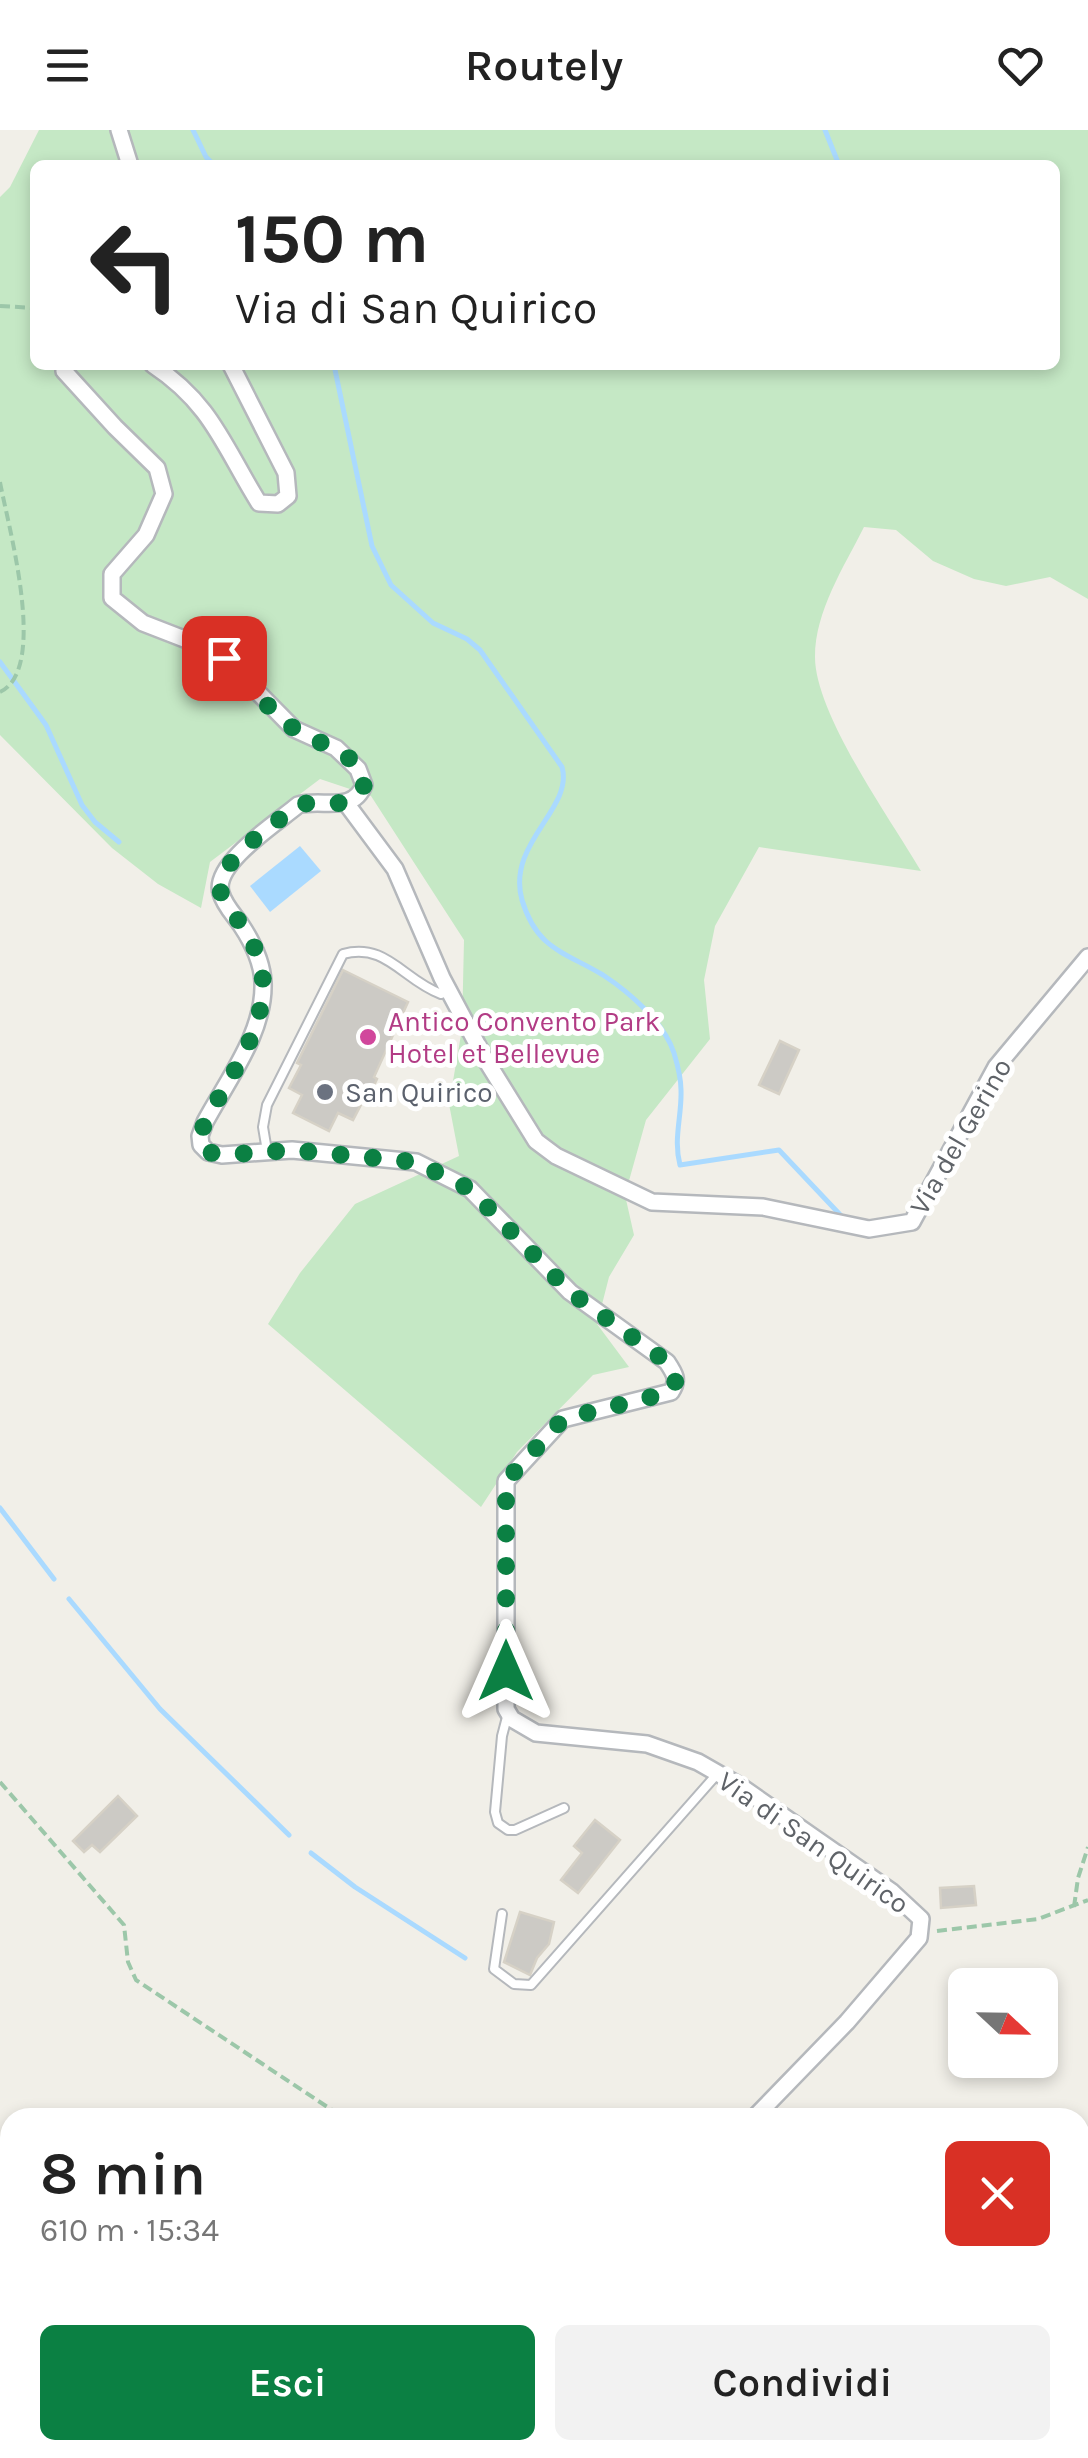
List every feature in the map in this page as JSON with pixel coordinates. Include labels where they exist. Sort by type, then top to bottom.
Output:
[{"type":"street","points":[[119,130],[128,160]]},
{"type":"street","points":[[64,370],[157,468],[164,494],[146,535],[112,574],[112,598],[143,624],[224,658],[294,730],[336,748],[363,776],[361,794],[346,804],[298,805],[238,855],[220,884],[225,901],[256,949],[261,966],[262,1004],[248,1043],[205,1122],[201,1145],[208,1152],[222,1155],[346,1153],[416,1162],[470,1189],[570,1292],[667,1362],[676,1374],[671,1392],[563,1419],[506,1481],[508,1712]]},
{"type":"street","points":[[161,370],[196,397],[223,436],[259,504],[278,504],[288,496],[286,473],[234,370]]},
{"type":"street","name":"Via del Gerino","points":[[346,804],[394,869],[448,991],[536,1140],[556,1156],[652,1202],[763,1206],[869,1229],[912,1222],[996,1067],[1088,957]]},
{"type":"street","name":"Via di San Quirico","points":[[508,1712],[524,1728],[536,1732],[647,1744],[698,1762],[892,1892],[922,1919],[921,1934]]},
{"type":"street","points":[[764,2108],[847,2022],[921,1934]]},
{"type":"lane","points":[[267,1152],[267,1105],[343,954],[362,949],[380,954],[424,988],[441,994],[448,991]]},
{"type":"lane","points":[[508,1712],[502,1736],[498,1823],[515,1830],[564,1808]]},
{"type":"lane","points":[[502,1914],[494,1969],[514,1984],[531,1985],[718,1773]]},
{"type":"path","points":[[0,306],[30,308]]},
{"type":"path","points":[[0,482],[21,592],[24,657],[8,688],[0,692]]},
{"type":"path","points":[[0,1782],[124,1925],[128,1962],[136,1980],[329,2108]]},
{"type":"path","points":[[1074,1907],[1088,1847]]},
{"type":"path","points":[[921,1934],[1038,1919],[1088,1900]]},
{"type":"green space","points":[[39,130],[1088,130],[1088,599],[1050,577],[1006,586],[974,579],[933,561],[896,530],[864,527],[820,623],[815,657],[818,680],[857,766],[921,871],[759,847],[715,926],[704,980],[710,1039],[646,1120],[625,1195],[634,1235],[609,1277],[597,1324],[629,1367],[593,1375],[517,1452],[481,1507],[268,1324],[300,1273],[355,1204],[459,1156],[449,1104],[462,1029],[464,940],[371,796],[320,779],[210,862],[201,908],[158,884],[112,848],[0,735],[0,197],[10,187]]},
{"type":"water","points":[[300,846],[321,871],[270,912],[250,886]]},
{"type":"building","name":"Antico Convento Park Hotel et Bellevue","points":[[343,970],[408,1002],[368,1098],[365,1097],[353,1120],[338,1113],[329,1131],[293,1113],[302,1095],[289,1088],[301,1065],[297,1063]]},
{"type":"building","points":[[780,1041],[799,1050],[779,1094],[759,1085]]},
{"type":"building","points":[[118,1796],[137,1816],[100,1852],[92,1845],[84,1852],[73,1841]]},
{"type":"building","points":[[595,1820],[620,1840],[578,1893],[561,1880],[582,1853],[574,1846]]},
{"type":"building","points":[[974,1886],[976,1905],[941,1908],[940,1888]]},
{"type":"building","points":[[520,1912],[554,1922],[549,1944],[530,1975],[504,1962]]},
{"type":"waterway","points":[[193,130],[209,160]]},
{"type":"waterway","points":[[825,130],[837,160]]},
{"type":"waterway","points":[[335,370],[372,546],[391,585],[433,623],[467,639],[480,650],[562,767],[559,797],[523,861],[520,880],[528,917],[554,948],[624,990],[669,1041],[680,1081],[680,1165],[779,1150],[847,1222]]},
{"type":"waterway","points":[[0,662],[46,725],[82,805],[119,842]]},
{"type":"waterway","points":[[0,1508],[54,1579]]},
{"type":"waterway","points":[[69,1599],[160,1709],[289,1835]]},
{"type":"waterway","points":[[311,1853],[355,1887],[465,1958]]},
{"type":"place","name":"Antico Convento Park Hotel et Bellevue","points":[[368,1037]]},
{"type":"place","name":"San Quirico","points":[[325,1092]]},
{"type":"route","points":[[224,658],[294,730],[336,748],[358,769],[364,785],[361,794],[346,804],[298,805],[238,855],[222,876],[220,893],[256,949],[263,982],[262,1004],[248,1043],[205,1122],[201,1145],[208,1152],[222,1155],[292,1150],[416,1162],[470,1189],[570,1292],[667,1362],[676,1374],[671,1392],[563,1419],[506,1481],[506,1671]]}]
